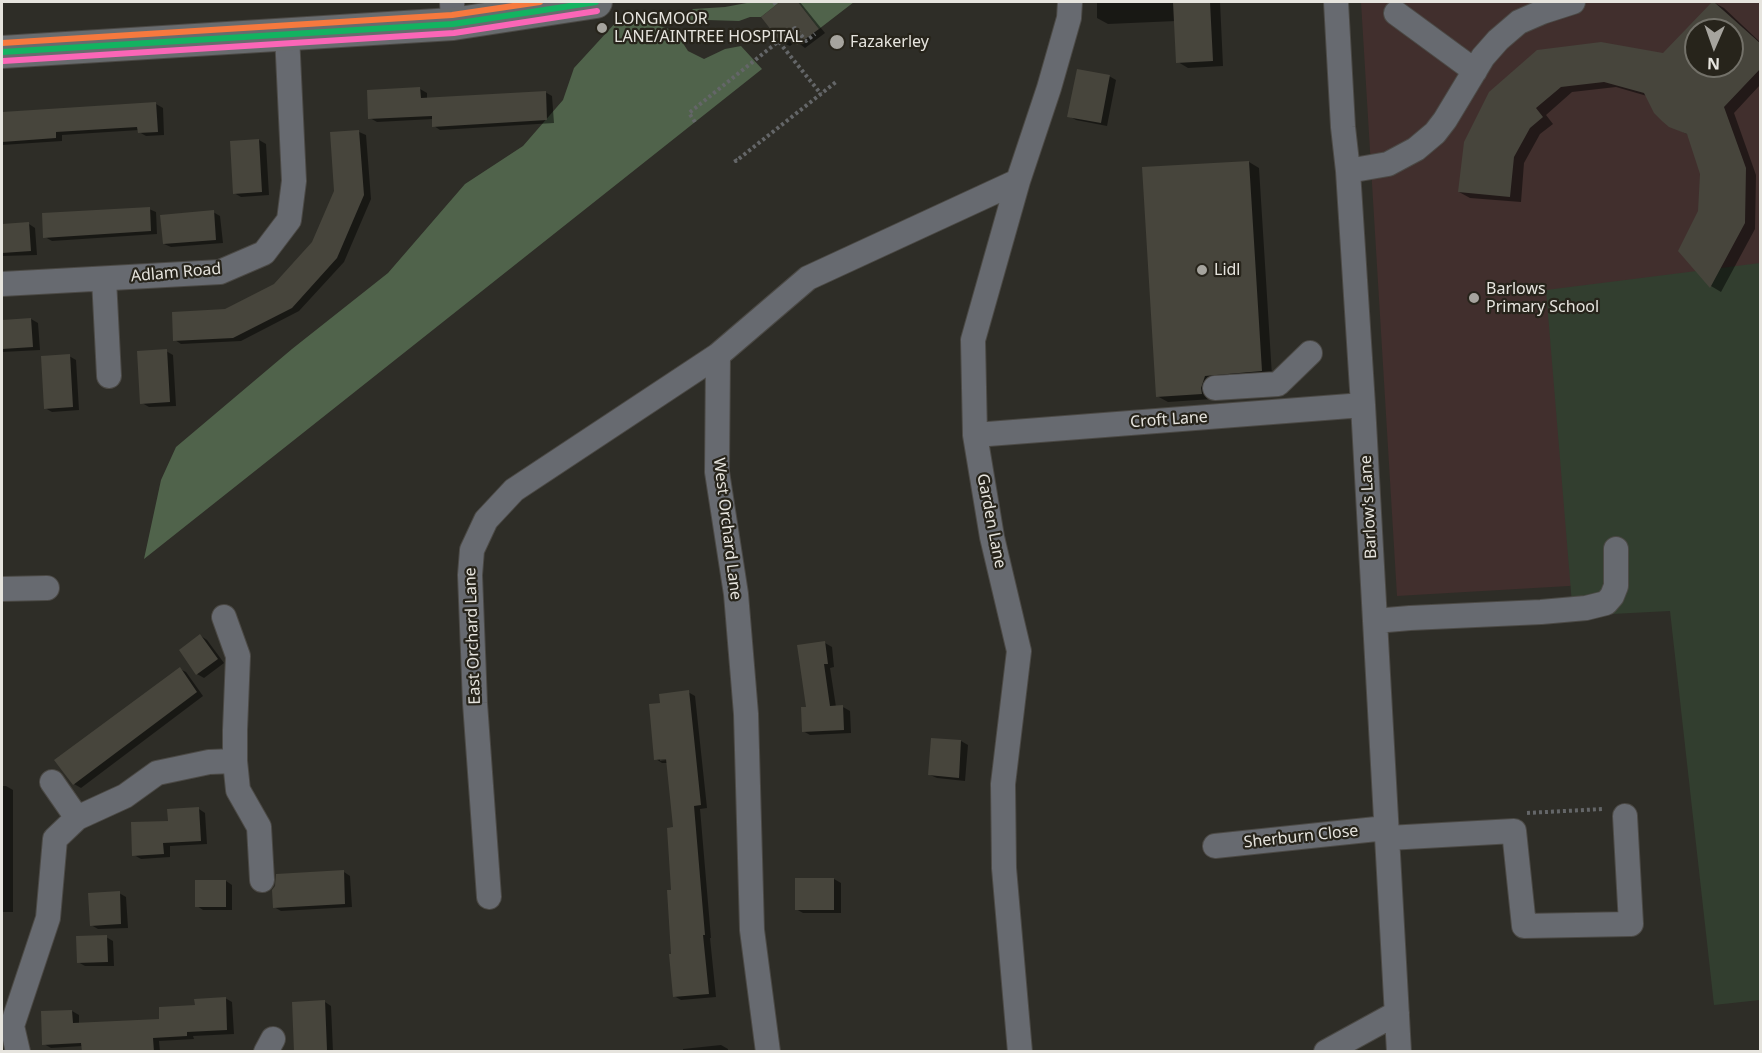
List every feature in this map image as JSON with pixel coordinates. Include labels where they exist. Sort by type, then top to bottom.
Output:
[{"type":"main road","points":[[2,52],[287,34],[452,13],[596,2]]},
{"type":"street","name":"Garden Lane","points":[[1020,1052],[1004,868],[1003,784],[1019,651],[992,537],[975,435],[973,340],[1018,181],[1049,88],[1069,18],[1070,2]]},
{"type":"street","name":"Barlow's Lane","points":[[1336,2],[1363,405],[1400,1052]]},
{"type":"street","points":[[1348,171],[1388,164],[1416,149],[1435,133],[1445,120],[1483,57],[1498,40],[1519,22],[1573,2]]},
{"type":"street","points":[[1396,13],[1475,71]]},
{"type":"street","name":"Adlam Road","points":[[2,284],[220,272],[264,253],[289,220],[294,181],[287,34]]},
{"type":"street","points":[[718,355],[808,278],[1018,181]]},
{"type":"street","points":[[104,279],[110,376]]},
{"type":"street","points":[[1215,388],[1278,384],[1310,353]]},
{"type":"street","name":"East Orchard Lane","points":[[489,897],[475,703],[470,575],[472,549],[486,520],[514,490],[718,355]]},
{"type":"street","name":"West Orchard Lane","points":[[718,355],[717,472],[736,594],[746,714],[752,930],[768,1052]]},
{"type":"street","name":"Croft Lane","points":[[975,435],[1363,405]]},
{"type":"street","points":[[1375,621],[1552,611],[1586,608],[1606,603],[1616,586],[1616,549]]},
{"type":"street","points":[[2,589],[47,588]]},
{"type":"street","points":[[224,617],[238,656],[235,730],[238,790],[259,827],[262,880]]},
{"type":"street","points":[[18,1052],[12,1026],[48,918],[55,839],[77,818],[125,796],[157,773],[209,762],[235,761]]},
{"type":"street","points":[[52,782],[77,818]]},
{"type":"street","points":[[1514,831],[1524,926],[1631,924],[1625,816]]},
{"type":"street","name":"Sherburn Close","points":[[1215,846],[1387,833],[1514,831]]},
{"type":"street","points":[[1326,1052],[1397,1013]]},
{"type":"path","points":[[695,122],[688,114],[795,28],[806,41],[815,34]]},
{"type":"path","points":[[778,42],[820,94]]},
{"type":"path","points":[[735,159],[736,161],[836,82]]},
{"type":"path","points":[[1514,831],[1513,815],[1626,808],[1625,816]]},
{"type":"shaded area","name":"Barlows Primary School","points":[[1361,2],[1760,2],[1760,273],[1586,585],[1397,596]]},
{"type":"green space","points":[[752,2],[780,2],[761,17],[750,17],[739,21],[692,22],[683,20],[693,9]]},
{"type":"green space","points":[[798,2],[854,2],[819,29]]},
{"type":"green space","points":[[618,20],[644,21],[675,31],[688,51],[704,59],[725,49],[741,46],[762,69],[144,559],[161,480],[176,447],[292,349],[388,273],[465,184],[523,146],[563,100],[574,68]]},
{"type":"green space","points":[[1760,263],[1760,1000],[1714,1005],[1670,611],[1573,616],[1546,290]]},
{"type":"building","points":[[780,2],[798,2],[819,29],[797,45],[791,37],[782,44],[761,17]]},
{"type":"building","points":[[1173,2],[1210,2],[1213,61],[1176,63]]},
{"type":"building","points":[[1714,2],[1732,18],[1697,18]]},
{"type":"building","points":[[1744,29],[1761,44],[1761,68],[1724,107],[1746,168],[1745,223],[1710,288],[1678,251],[1698,211],[1700,174],[1687,134],[1669,127],[1662,121],[1654,113],[1644,93],[1604,82],[1561,87],[1536,108],[1543,117],[1530,128],[1514,157],[1510,197],[1458,192],[1464,142],[1489,92],[1537,50],[1601,42],[1663,53],[1684,31],[1684,78],[1744,78]]},
{"type":"building","points":[[1077,69],[1110,75],[1101,123],[1067,117]]},
{"type":"building","points":[[420,87],[421,98],[546,91],[547,120],[432,127],[432,116],[368,119],[367,90]]},
{"type":"building","points":[[156,102],[158,132],[138,133],[137,127],[56,132],[56,138],[2,142],[2,112]]},
{"type":"building","points":[[359,130],[364,195],[337,258],[292,308],[233,338],[173,341],[172,312],[225,309],[274,284],[312,242],[334,191],[330,132]]},
{"type":"building","points":[[259,139],[262,192],[233,194],[230,141]]},
{"type":"building","name":"Lidl","points":[[1249,161],[1262,371],[1205,376],[1201,388],[1202,394],[1156,397],[1142,167]]},
{"type":"building","points":[[150,207],[151,231],[43,238],[42,213]]},
{"type":"building","points":[[214,210],[216,240],[163,244],[160,215]]},
{"type":"building","points":[[29,222],[31,251],[2,253],[2,224]]},
{"type":"building","points":[[31,318],[33,347],[2,349],[2,320]]},
{"type":"building","points":[[167,349],[170,402],[140,404],[137,351]]},
{"type":"building","points":[[70,354],[73,407],[44,409],[41,356]]},
{"type":"building","points":[[200,634],[218,659],[196,675],[179,650]]},
{"type":"building","points":[[825,641],[828,664],[824,664],[830,706],[843,705],[844,730],[802,732],[801,707],[806,707],[797,645]]},
{"type":"building","points":[[180,667],[197,692],[73,785],[54,760]]},
{"type":"building","points":[[689,690],[701,805],[694,806],[709,994],[673,997],[669,954],[671,954],[667,890],[671,890],[667,828],[673,827],[666,759],[654,760],[649,704],[660,703],[659,694]]},
{"type":"building","points":[[931,738],[961,740],[959,778],[928,775]]},
{"type":"building","points":[[199,807],[201,841],[163,843],[164,854],[132,856],[131,822],[168,821],[167,809]]},
{"type":"building","points":[[344,870],[345,904],[273,908],[272,890],[275,886],[276,874]]},
{"type":"building","points":[[795,878],[834,878],[834,910],[795,910]]},
{"type":"building","points":[[195,880],[226,880],[226,907],[195,907]]},
{"type":"building","points":[[120,891],[121,924],[90,926],[88,893]]},
{"type":"building","points":[[107,935],[108,962],[77,963],[76,936]]},
{"type":"building","points":[[226,997],[227,1030],[187,1032],[187,1036],[153,1038],[154,1052],[82,1052],[81,1043],[42,1045],[41,1011],[72,1010],[73,1023],[159,1019],[159,1007],[195,1005],[194,999]]},
{"type":"building","points":[[325,1000],[327,1050],[294,1052],[292,1002]]},
{"type":"transit line","points":[[2,43],[452,15],[540,2]]},
{"type":"transit line","points":[[2,52],[453,24],[596,2]]},
{"type":"transit line","points":[[3,61],[454,33],[597,11]]},
{"type":"place","name":"LONGMOOR LANE/AINTREE HOSPITAL","points":[[602,28]]},
{"type":"place","name":"Fazakerley","points":[[837,42]]},
{"type":"place","name":"Lidl","points":[[1202,270]]},
{"type":"place","name":"Barlows Primary School","points":[[1474,298]]}]
